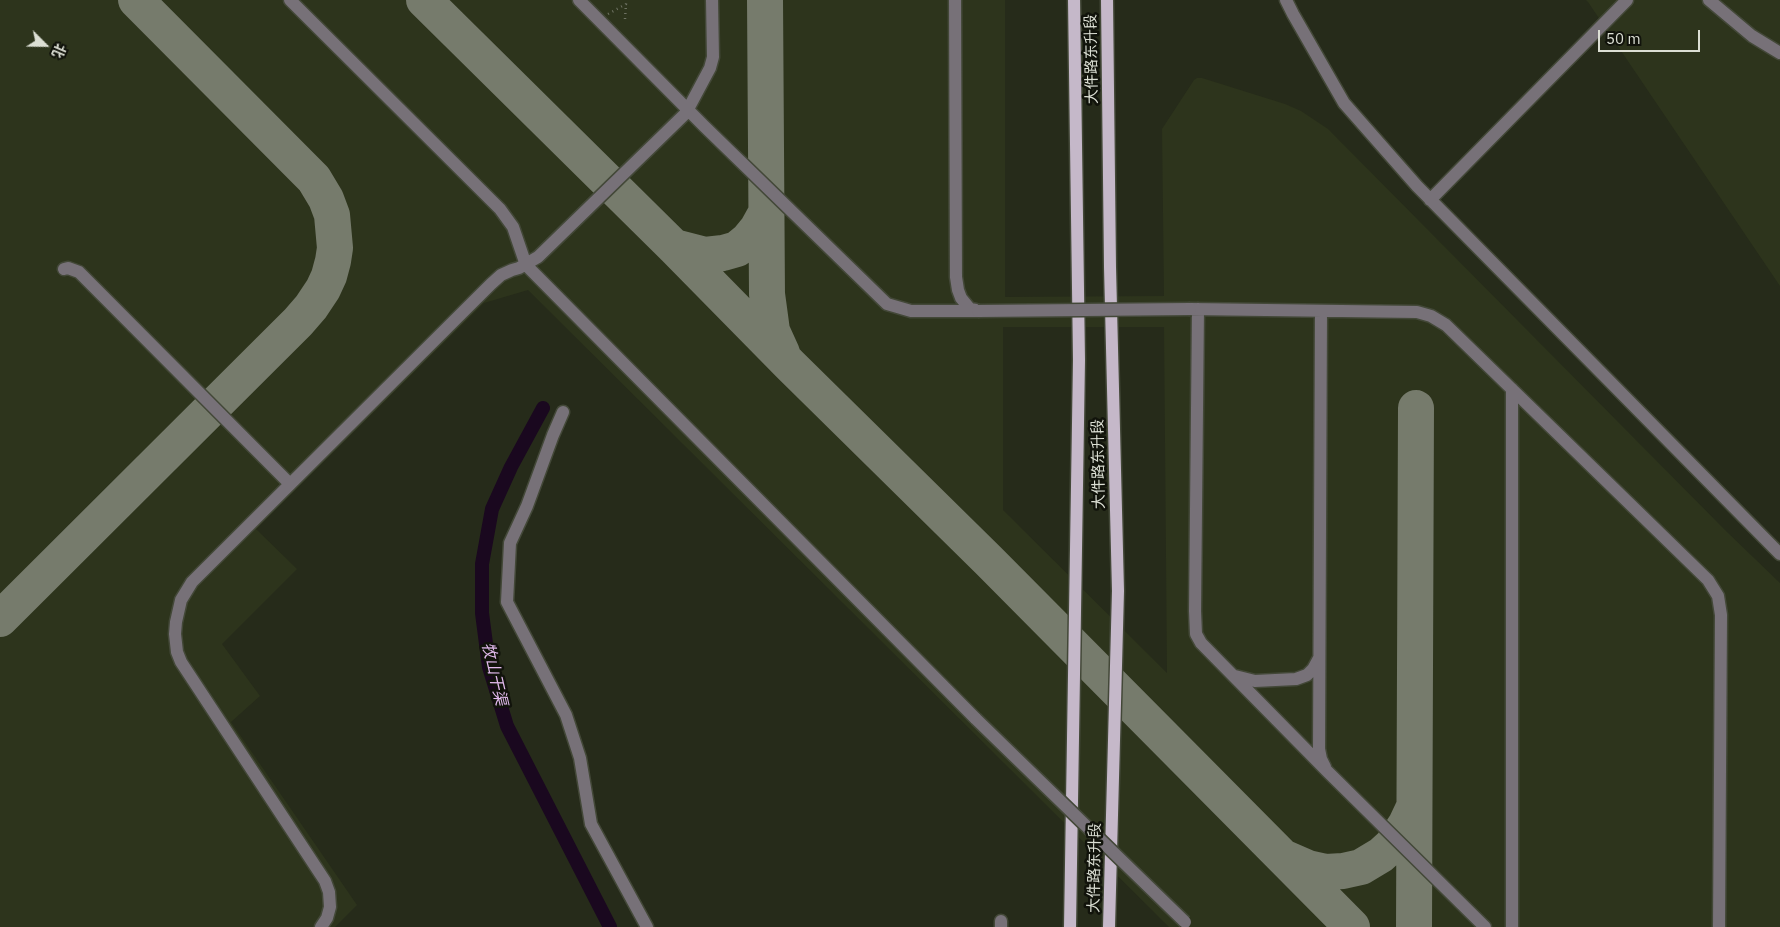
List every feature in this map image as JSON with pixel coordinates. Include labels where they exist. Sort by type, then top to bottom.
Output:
[{"type":"main road","name":"大件路东升段","points":[[1070,927],[1079,360],[1074,0]]},
{"type":"main road","name":"大件路东升段","points":[[1107,0],[1110,267],[1118,590],[1109,927]]},
{"type":"street","points":[[290,0],[500,209],[513,227],[526,265],[976,719],[1188,925]]},
{"type":"street","points":[[580,0],[688,110],[888,304],[911,312],[1194,309],[1417,312],[1431,316],[1446,325],[1708,580],[1718,596],[1721,615],[1720,927]]},
{"type":"street","points":[[321,927],[327,918],[330,907],[330,892],[325,881],[181,662],[177,652],[175,634],[182,600],[192,582],[491,284],[502,275],[526,265],[538,257],[688,110],[710,68],[713,57],[712,0]]},
{"type":"street","points":[[955,0],[956,277],[958,290],[965,304],[970,309],[978,311]]},
{"type":"street","points":[[1286,0],[1344,103],[1430,200],[1780,554]]},
{"type":"street","points":[[1430,200],[1627,0]]},
{"type":"street","points":[[1708,0],[1752,36],[1780,53]]},
{"type":"street","points":[[64,269],[68,268],[79,272],[290,484]]},
{"type":"street","points":[[1194,309],[1196,634],[1201,642],[1233,675],[1485,927]]},
{"type":"street","points":[[1321,311],[1319,749],[1321,759],[1328,771]]},
{"type":"street","points":[[1512,389],[1512,927]]},
{"type":"street","points":[[563,412],[527,506],[510,543],[507,602],[566,715],[580,758],[591,824],[647,927]]},
{"type":"street","points":[[1233,675],[1255,681],[1296,679],[1307,675],[1314,669],[1319,658]]},
{"type":"street","points":[[1296,679],[1312,687],[1319,695]]},
{"type":"path","points":[[598,19],[626,2]]},
{"type":"path","points":[[625,19],[626,2]]},
{"type":"shaded area","points":[[0,0],[1005,0],[1005,297],[1164,296],[1162,129],[1197,78],[1285,104],[1301,111],[1328,129],[1726,531],[1780,583],[1780,927],[1169,927],[528,290],[484,303],[256,529],[297,569],[222,644],[260,696],[231,722],[357,905],[335,927],[0,927]],"holes":[[[1003,327],[1164,327],[1167,673],[1003,510]]]},
{"type":"shaded area","points":[[1586,0],[1780,0],[1780,286],[1588,2]]},
{"type":"waterway","name":"牧山干渠","points":[[543,408],[511,467],[492,509],[482,564],[482,613],[489,667],[507,726],[610,927]]},
{"type":"taxiway","points":[[0,619],[298,322],[323,289],[333,261],[335,248],[332,215],[326,199],[314,179],[136,0]]},
{"type":"taxiway","points":[[424,0],[989,561],[1352,927]]},
{"type":"taxiway","points":[[765,0],[767,294],[772,331],[782,353]]},
{"type":"taxiway","points":[[674,247],[705,255],[737,249],[757,229],[767,211]]},
{"type":"taxiway","points":[[1414,927],[1416,408]]},
{"type":"taxiway","points":[[1285,858],[1308,868],[1326,872],[1361,867],[1381,855],[1392,845],[1406,824],[1414,807]]}]
